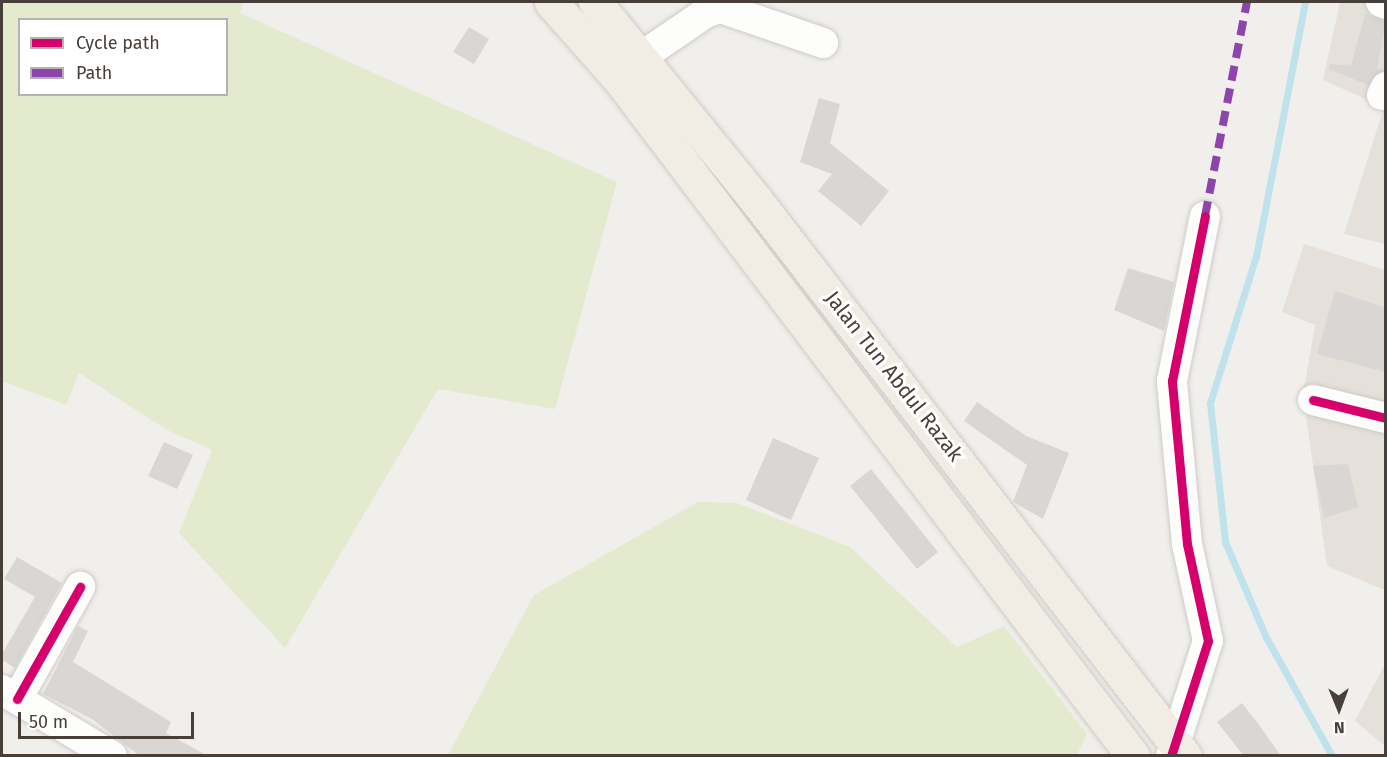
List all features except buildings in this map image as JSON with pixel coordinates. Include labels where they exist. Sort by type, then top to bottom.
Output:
[{"type":"main road","name":"Jalan Tun Abdul Razak","points":[[551,2],[620,80],[1122,750]]},
{"type":"main road","name":"Jalan Tun Abdul Razak","points":[[595,2],[641,57],[1126,673],[1177,752]]},
{"type":"street","points":[[1381,2],[1386,4]]},
{"type":"street","points":[[641,57],[707,12],[721,8],[824,42]]},
{"type":"street","points":[[1177,752],[1208,641],[1187,544],[1172,381],[1205,216]]},
{"type":"street","points":[[1313,400],[1386,418]]},
{"type":"street","points":[[80,587],[9,695],[112,756]]},
{"type":"shaded area","points":[[1340,2],[1385,2],[1385,244],[1344,234],[1384,107],[1323,80]]},
{"type":"shaded area","points":[[1304,244],[1385,270],[1385,590],[1327,566],[1303,394],[1315,325],[1282,312]]},
{"type":"shaded area","points":[[1385,664],[1385,746],[1355,721]]},
{"type":"green space","points":[[2,2],[244,2],[240,13],[617,182],[555,409],[438,389],[285,648],[179,533],[212,450],[167,430],[79,373],[66,405],[2,381]]},
{"type":"green space","points":[[698,502],[737,503],[850,547],[957,647],[1004,626],[1087,734],[1077,755],[448,755],[534,595]]},
{"type":"waterway","points":[[1305,2],[1256,256],[1210,403],[1225,542],[1266,637],[1332,756]]},
{"type":"marked path","points":[[1205,216],[1247,2]]},
{"type":"cycle path","points":[[1171,756],[1208,641],[1187,544],[1172,381],[1205,216]]},
{"type":"cycle path","points":[[1313,400],[1386,418]]},
{"type":"cycle path","points":[[17,699],[80,587]]}]
